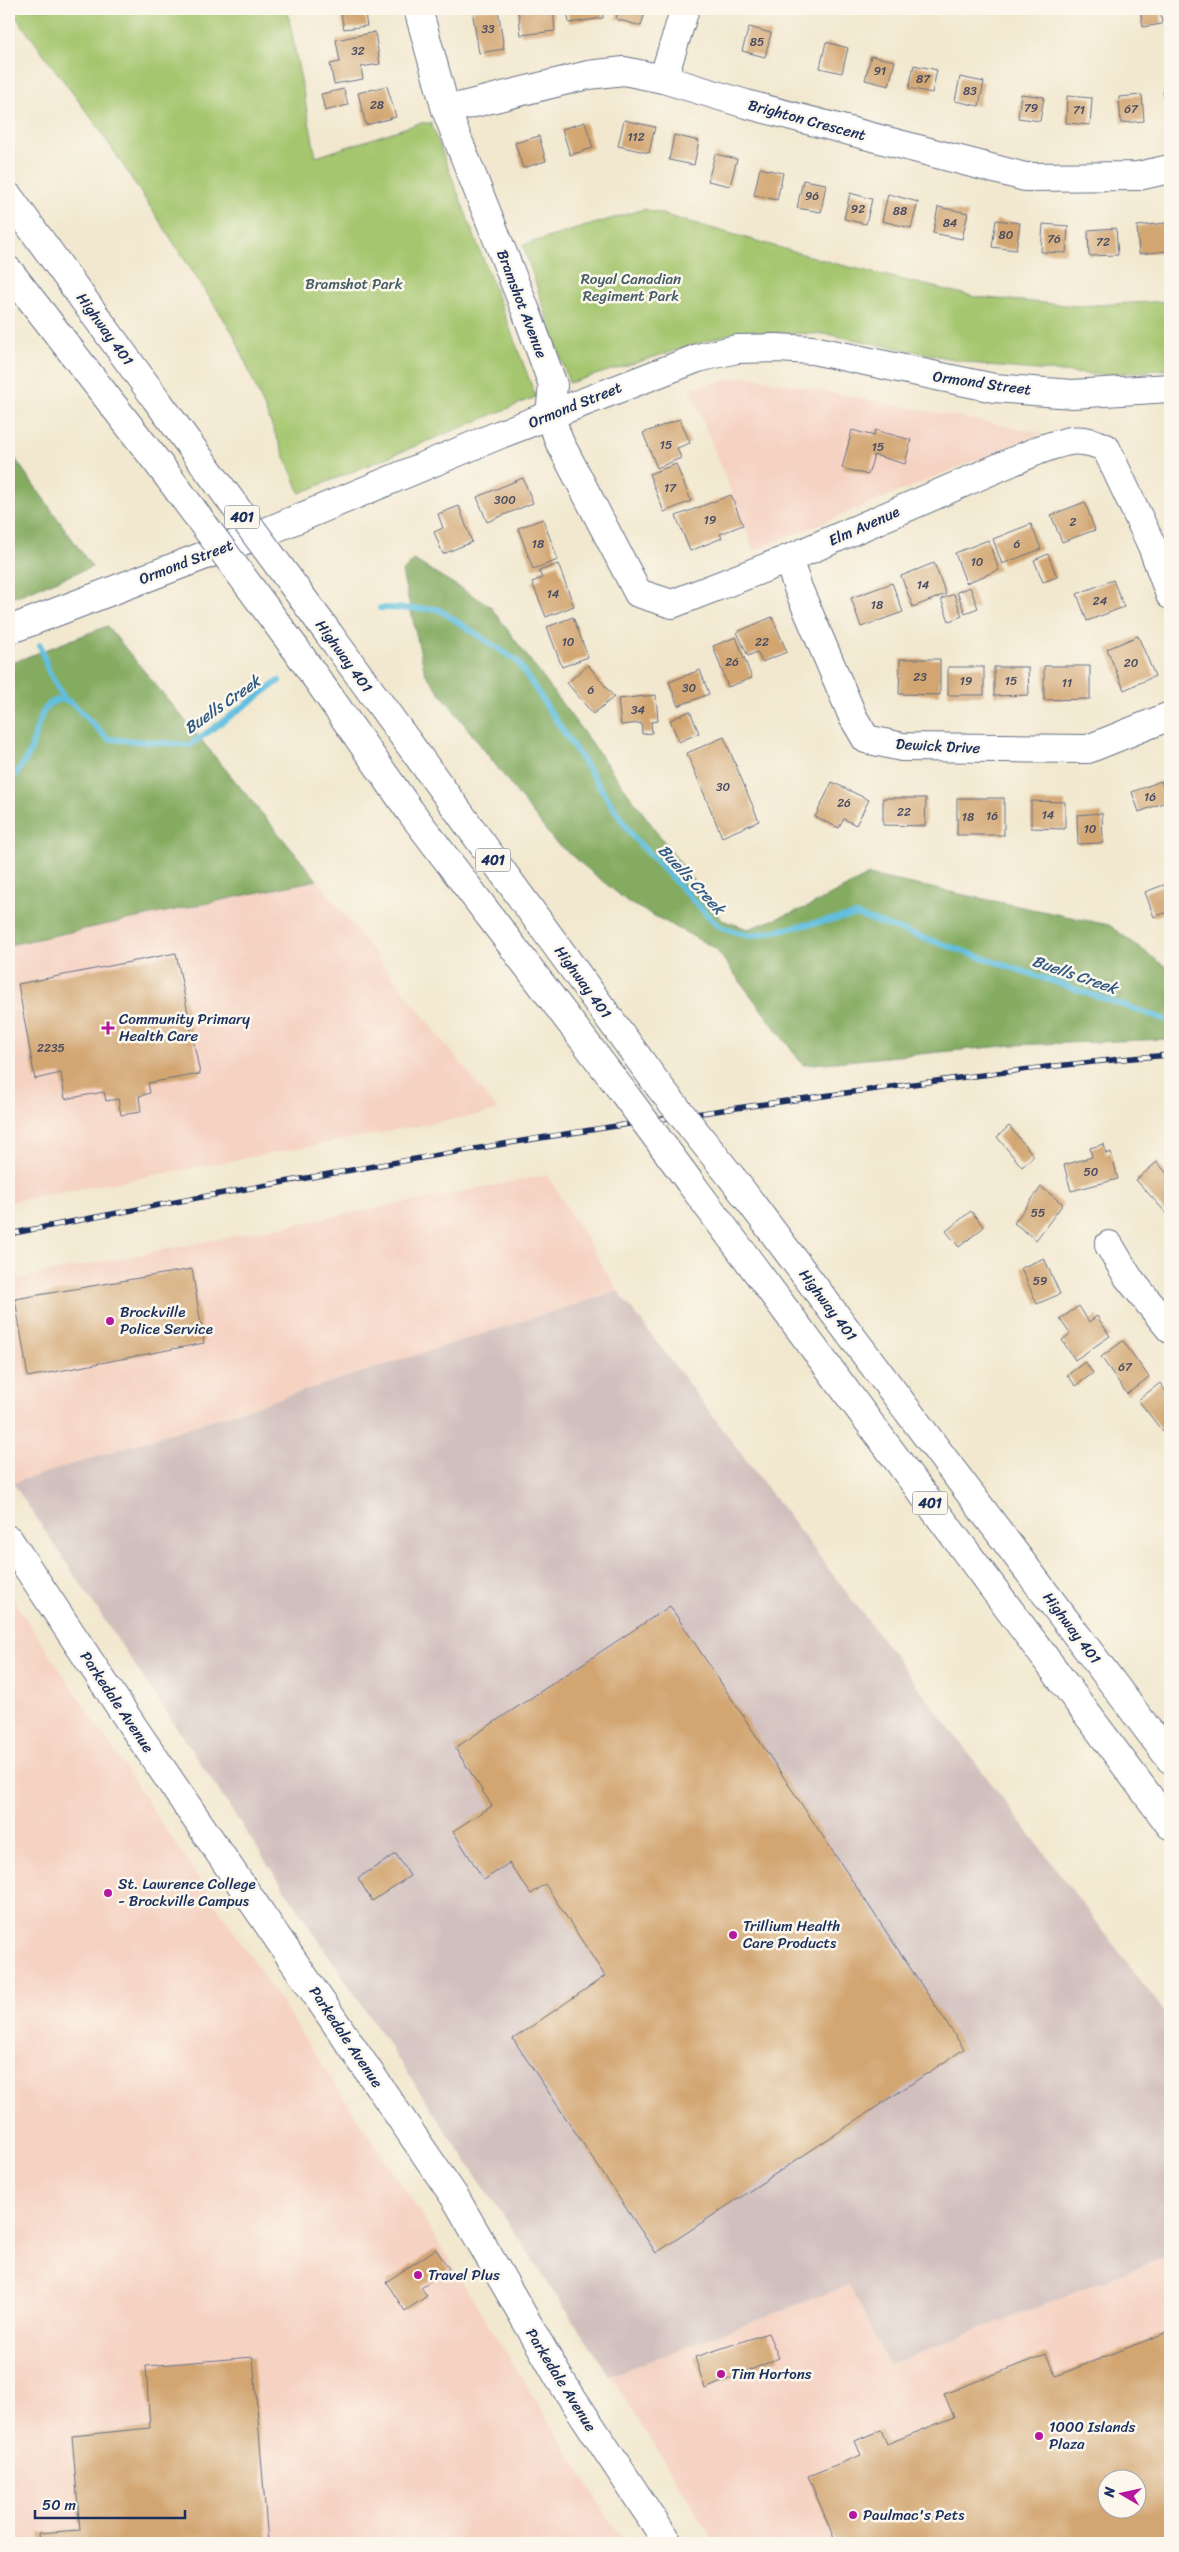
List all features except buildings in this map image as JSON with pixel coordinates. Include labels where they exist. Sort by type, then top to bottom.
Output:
[{"type":"main road","name":"Bramshot Avenue","points":[[418,9],[446,110],[551,378],[553,385],[550,415],[559,441],[636,591]]},
{"type":"main road","points":[[664,79],[686,9]]},
{"type":"main road","name":"Brighton Crescent","points":[[446,110],[588,75],[624,71],[664,79],[746,104],[1025,177],[1138,176],[1170,169]]},
{"type":"main road","name":"Highway 401","points":[[9,197],[658,1085],[733,1179],[1170,1759]]},
{"type":"main road","name":"401","points":[[9,271],[164,471],[295,648],[410,811],[623,1092],[1170,1824]]},
{"type":"main road","name":"Ormond Street","points":[[9,630],[261,534],[550,415],[698,358],[737,350],[776,348],[813,350],[994,388],[1072,394],[1170,388]]},
{"type":"main road","name":"Elm Avenue","points":[[636,591],[672,604],[788,559],[1039,450],[1070,439],[1092,442],[1106,448],[1152,546],[1170,595]]},
{"type":"main road","name":"Dewick Drive","points":[[788,559],[798,588],[850,709],[866,739],[902,747],[1088,749],[1170,716]]},
{"type":"main road","points":[[1108,1245],[1128,1277],[1170,1329]]},
{"type":"main road","name":"Parkedale Avenue","points":[[9,1540],[136,1731],[456,2199],[559,2378],[668,2543]]},
{"type":"shaded area","points":[[745,376],[1042,433],[754,551],[690,388]]},
{"type":"shaded area","points":[[317,880],[498,1111],[9,1202],[9,945]]},
{"type":"shaded area","points":[[547,1175],[618,1291],[13,1483],[9,1475],[9,1280]]},
{"type":"shaded area","points":[[618,1291],[1170,2019],[1170,2255],[889,2365],[849,2285],[610,2376],[13,1483]]},
{"type":"shaded area","points":[[9,1593],[408,2194],[624,2543],[9,2543]]},
{"type":"shaded area","points":[[1170,2255],[1170,2543],[715,2543],[611,2376],[849,2285],[889,2365]]},
{"type":"green space","name":"Bramshot Park","points":[[10,9],[287,9],[316,157],[420,123],[431,123],[536,397],[300,493],[234,335],[98,127]]},
{"type":"green space","name":"Royal Canadian Regiment Park","points":[[644,209],[841,265],[976,297],[1077,306],[1170,301],[1170,369],[1101,375],[988,366],[827,334],[736,332],[569,383],[523,245]]},
{"type":"green space","points":[[9,450],[92,567],[9,599]]},
{"type":"green space","points":[[414,560],[490,606],[722,920],[748,929],[810,906],[869,875],[1109,925],[1170,970],[1170,1039],[1014,1045],[803,1065],[715,948],[628,902],[554,841],[425,673],[402,572]]},
{"type":"green space","points":[[107,626],[317,880],[9,945],[9,664]]},
{"type":"waterway","name":"Buells Creek","points":[[380,608],[438,609],[517,661],[633,837],[718,926],[749,936],[856,915],[1170,1021]]},
{"type":"waterway","points":[[40,645],[48,670],[65,700]]},
{"type":"waterway","name":"Buells Creek","points":[[9,785],[30,752],[42,715],[46,707],[52,702],[61,700],[71,702],[108,739],[190,745],[279,681]]},
{"type":"railway","points":[[9,1234],[430,1156],[641,1122],[972,1076],[1170,1055]]},
{"type":"place","name":"Community Primary Health Care","points":[[108,1028]]},
{"type":"place","name":"Brockville Police Service","points":[[110,1321]]},
{"type":"place","name":"St. Lawrence College - Brockville Campus","points":[[108,1893]]},
{"type":"place","name":"Trillium Health Care Products","points":[[733,1935]]},
{"type":"place","name":"Travel Plus","points":[[418,2275]]},
{"type":"place","name":"Tim Hortons","points":[[721,2374]]},
{"type":"place","name":"1000 Islands Plaza","points":[[1039,2436]]},
{"type":"place","name":"Paulmac's Pets","points":[[853,2515]]}]
